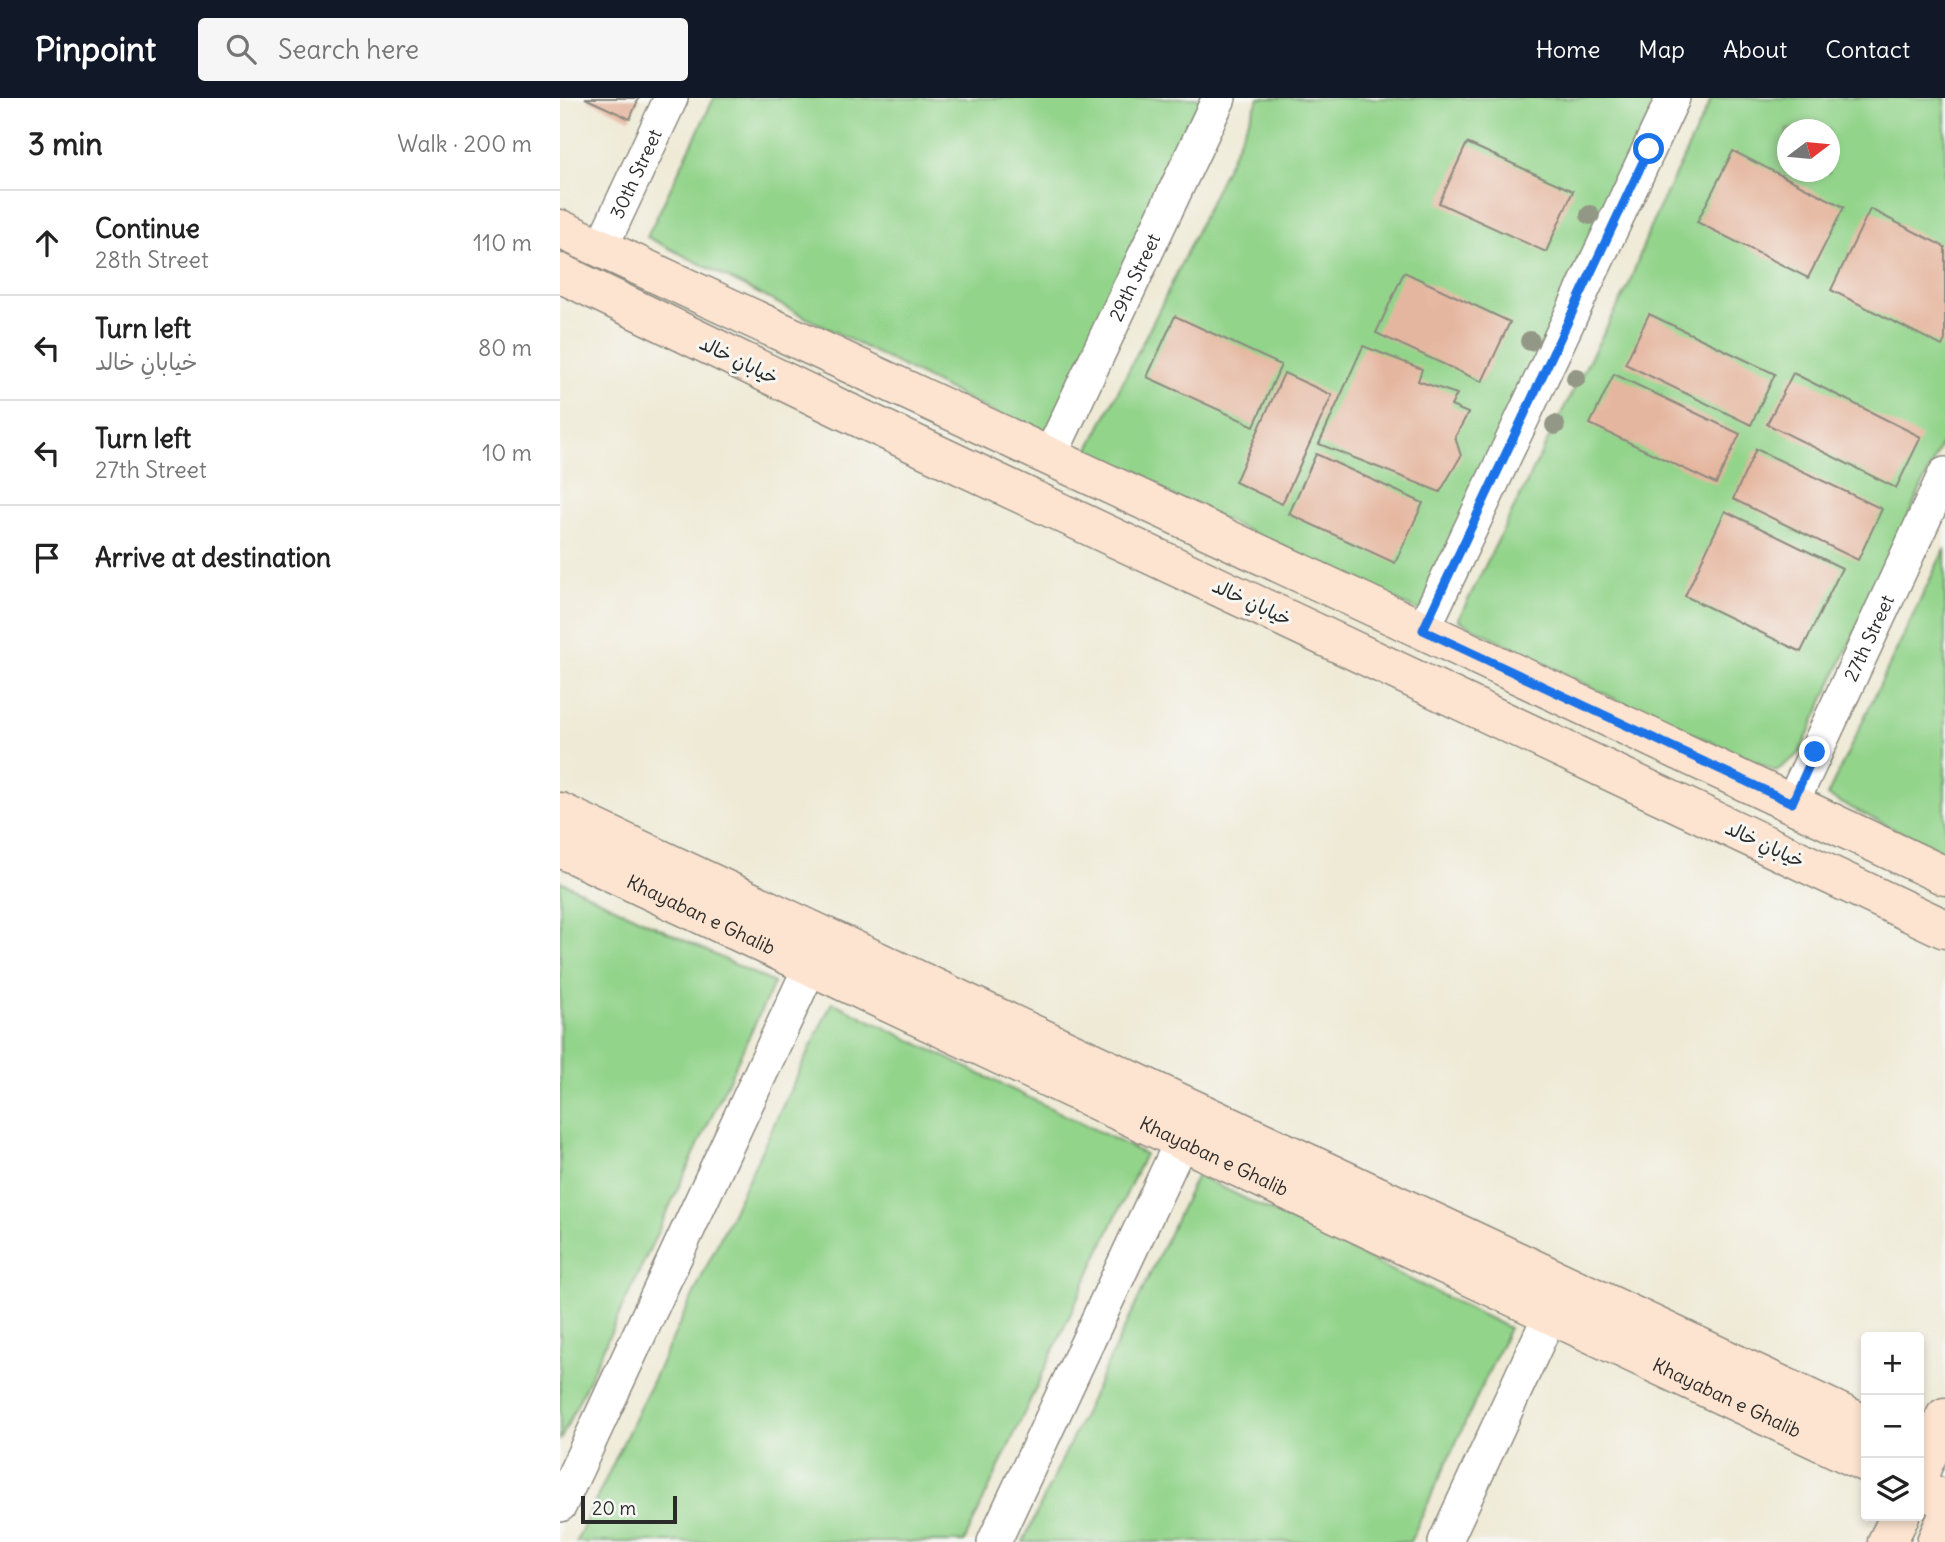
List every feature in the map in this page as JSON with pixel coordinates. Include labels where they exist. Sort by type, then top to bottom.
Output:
[{"type":"street","name":"30th Street","points":[[601,248],[671,98]]},
{"type":"street","name":"29th Street","points":[[1049,458],[1219,98]]},
{"type":"street","points":[[1423,630],[1673,98]]},
{"type":"street","points":[[560,229],[1945,876]]},
{"type":"street","name":"خیابانِ خالد","points":[[560,273],[843,410],[1945,929]]},
{"type":"street","name":"27th Street","points":[[1792,803],[1945,474]]},
{"type":"street","name":"Khayaban e Ghalib","points":[[560,812],[1861,1423]]},
{"type":"street","name":"Khayaban e Ghalib","points":[[560,848],[1861,1461]]},
{"type":"street","points":[[560,1505],[810,967]]},
{"type":"street","points":[[994,1542],[1181,1142]]},
{"type":"street","points":[[1445,1542],[1550,1315]]},
{"type":"street","points":[[1945,1418],[1926,1465],[1945,1500]]},
{"type":"street","points":[[1887,1542],[1897,1521]]},
{"type":"street","points":[[1936,1542],[1945,1522]]},
{"type":"green space","points":[[714,98],[1204,98],[1044,438],[647,237]]},
{"type":"green space","points":[[1259,98],[1659,98],[1421,612],[1086,455],[1164,300]]},
{"type":"green space","points":[[1712,98],[1945,98],[1945,436],[1799,754],[1776,771],[1621,702],[1458,620],[1628,287],[1651,225]]},
{"type":"green space","points":[[1945,548],[1945,854],[1827,796]]},
{"type":"green space","points":[[560,881],[774,983],[560,1441]]},
{"type":"green space","points":[[832,1002],[1145,1154],[964,1542],[576,1542]]},
{"type":"green space","points":[[1197,1175],[1509,1328],[1410,1542],[1023,1542]]},
{"type":"building","points":[[585,98],[639,98],[630,119]]},
{"type":"building","points":[[1467,143],[1573,191],[1546,252],[1439,203]]},
{"type":"building","points":[[1733,151],[1777,173],[1777,182],[1794,182],[1844,207],[1808,278],[1697,222]]},
{"type":"building","points":[[1870,209],[1945,247],[1945,340],[1942,346],[1831,290]]},
{"type":"building","points":[[1404,272],[1510,322],[1482,382],[1376,333]]},
{"type":"building","points":[[1649,314],[1775,374],[1751,425],[1625,364]]},
{"type":"building","points":[[1175,316],[1281,365],[1254,426],[1147,377]]},
{"type":"building","points":[[1363,346],[1422,369],[1418,381],[1457,394],[1451,406],[1468,413],[1455,437],[1461,456],[1440,492],[1319,444]]},
{"type":"building","points":[[1284,373],[1332,395],[1282,504],[1235,482]]},
{"type":"building","points":[[1793,373],[1921,437],[1896,488],[1767,424]]},
{"type":"building","points":[[1614,374],[1740,434],[1716,484],[1590,424]]},
{"type":"building","points":[[1756,449],[1882,509],[1858,560],[1733,499]]},
{"type":"building","points":[[1316,454],[1423,503],[1395,563],[1289,514]]},
{"type":"building","points":[[1725,511],[1842,568],[1801,652],[1685,596]]},
{"type":"route","points":[[1649,149],[1423,630],[1792,803],[1815,752]]}]
